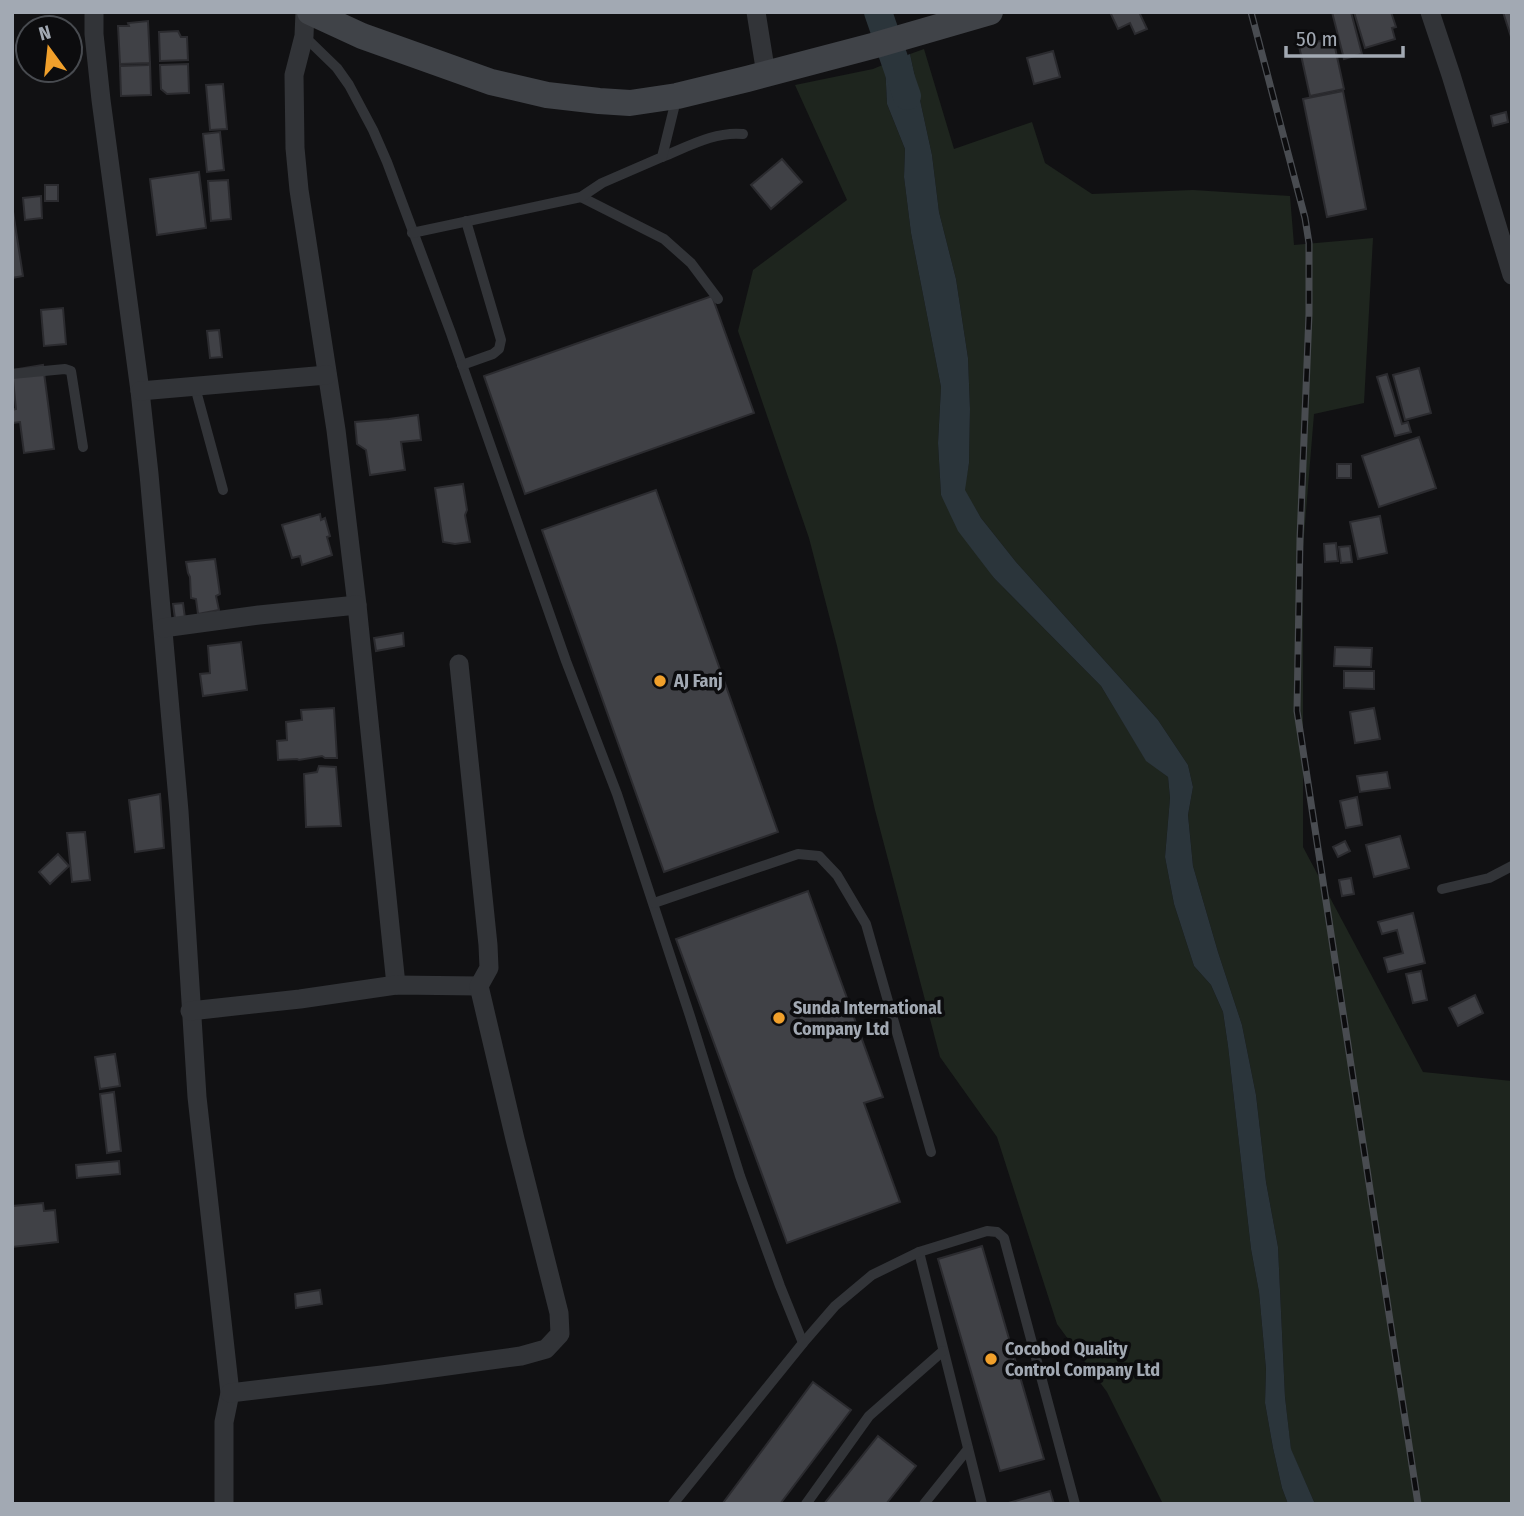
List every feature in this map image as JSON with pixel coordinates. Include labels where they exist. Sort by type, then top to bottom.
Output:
[{"type":"main road","points":[[306,20],[362,36],[502,84],[547,94],[630,103],[677,96],[766,74],[990,12]]},
{"type":"street","points":[[94,12],[102,113],[140,391],[179,811],[197,1097],[230,1393],[224,1422],[223,1504]]},
{"type":"street","points":[[756,12],[766,74]]},
{"type":"street","points":[[1430,12],[1512,275]]},
{"type":"street","points":[[306,20],[294,75],[295,148],[336,430],[396,985]]},
{"type":"street","points":[[140,391],[327,375]]},
{"type":"street","points":[[163,628],[260,614],[357,605]]},
{"type":"street","points":[[230,1393],[382,1376],[521,1356],[546,1349],[560,1334],[559,1313],[479,986],[489,968],[488,945],[459,664]]},
{"type":"street","points":[[190,1010],[300,999],[396,985],[479,986]]},
{"type":"lane","points":[[306,20],[349,85],[387,162],[566,661],[617,794],[740,1176],[803,1343]]},
{"type":"lane","points":[[662,158],[677,96]]},
{"type":"lane","points":[[412,233],[581,197],[602,183],[716,136],[743,134]]},
{"type":"lane","points":[[581,197],[664,239],[691,263],[718,299]]},
{"type":"lane","points":[[462,365],[493,354],[499,349],[500,340],[466,221]]},
{"type":"lane","points":[[12,374],[65,369],[71,371],[83,447]]},
{"type":"lane","points":[[195,387],[223,490]]},
{"type":"lane","points":[[654,903],[799,854],[819,856],[837,875],[866,925],[931,1152]]},
{"type":"lane","points":[[1442,888],[1489,878],[1512,866]]},
{"type":"lane","points":[[673,1504],[835,1306],[872,1275],[919,1252],[987,1231],[997,1232],[1004,1238],[1075,1504]]},
{"type":"lane","points":[[919,1252],[982,1504]]},
{"type":"lane","points":[[806,1504],[869,1416],[943,1351]]},
{"type":"lane","points":[[924,1504],[968,1449]]},
{"type":"shaded area","points":[[924,49],[954,149],[1032,122],[1045,163],[1092,194],[1193,190],[1290,196],[1294,245],[1373,238],[1364,403],[1314,414],[1303,548],[1303,847],[1423,1072],[1512,1081],[1512,1504],[1315,1504],[1291,1450],[1285,1397],[1278,1247],[1266,1182],[1256,1095],[1242,1025],[1193,866],[1188,815],[1193,787],[1188,765],[1158,720],[1016,562],[981,518],[964,490],[969,463],[968,358],[956,279],[939,212],[932,155],[910,54]]},
{"type":"shaded area","points":[[910,54],[932,155],[939,212],[956,279],[968,358],[969,463],[965,490],[981,518],[1016,562],[1158,720],[1188,765],[1193,787],[1188,815],[1193,866],[1242,1025],[1256,1095],[1266,1182],[1278,1247],[1285,1397],[1291,1449],[1315,1504],[1288,1504],[1273,1448],[1265,1403],[1266,1369],[1259,1292],[1251,1249],[1223,1012],[1211,985],[1194,966],[1174,904],[1165,857],[1170,798],[1168,777],[1146,761],[1101,686],[994,578],[958,531],[941,495],[938,443],[941,387],[911,233],[904,177],[905,149],[887,104],[885,64]]},
{"type":"shaded area","points":[[885,64],[887,104],[905,149],[904,177],[911,233],[941,387],[938,443],[941,495],[994,578],[1101,686],[1146,760],[1168,777],[1170,798],[1165,857],[1174,904],[1194,966],[1211,985],[1223,1012],[1251,1249],[1259,1292],[1266,1369],[1265,1403],[1282,1488],[1288,1504],[1163,1504],[1107,1392],[1057,1324],[997,1137],[940,1057],[875,810],[809,538],[738,331],[753,270],[847,200],[795,85],[873,69]]},
{"type":"building","points":[[1110,12],[1139,12],[1147,29],[1135,34],[1130,23],[1118,29]]},
{"type":"building","points":[[1332,12],[1351,12],[1362,54],[1344,59]]},
{"type":"building","points":[[1354,12],[1391,12],[1396,27],[1392,28],[1395,39],[1365,48]]},
{"type":"building","points":[[1503,12],[1512,12],[1512,40]]},
{"type":"building","points":[[148,21],[150,63],[120,64],[118,26]]},
{"type":"building","points":[[178,31],[181,37],[187,37],[188,60],[160,61],[159,32]]},
{"type":"building","points":[[1333,38],[1344,89],[1310,96],[1299,46]]},
{"type":"building","points":[[1053,51],[1060,77],[1034,84],[1027,58]]},
{"type":"building","points":[[150,63],[151,95],[121,96],[120,66]]},
{"type":"building","points":[[188,64],[189,93],[167,94],[161,89],[160,65]]},
{"type":"building","points":[[223,84],[227,129],[210,130],[206,85]]},
{"type":"building","points":[[1343,91],[1366,209],[1327,217],[1303,99]]},
{"type":"building","points":[[1506,112],[1508,122],[1493,126],[1491,116]]},
{"type":"building","points":[[220,132],[224,170],[207,172],[203,134]]},
{"type":"building","points":[[782,159],[802,182],[771,209],[751,185]]},
{"type":"building","points":[[199,172],[206,228],[157,235],[150,179]]},
{"type":"building","points":[[228,180],[231,219],[211,221],[208,181]]},
{"type":"building","points":[[45,185],[58,185],[58,201],[45,201]]},
{"type":"building","points":[[41,196],[42,218],[25,220],[23,198]]},
{"type":"building","points":[[12,205],[23,276],[12,278]]},
{"type":"building","points":[[712,296],[754,413],[525,494],[484,376]]},
{"type":"building","points":[[63,308],[66,344],[44,346],[41,310]]},
{"type":"building","points":[[219,330],[222,357],[210,358],[207,331]]},
{"type":"building","points":[[43,365],[54,449],[24,453],[20,422],[12,423],[12,410],[16,409],[12,370]]},
{"type":"building","points":[[1419,368],[1431,413],[1405,420],[1393,375]]},
{"type":"building","points":[[1387,374],[1402,424],[1408,422],[1411,432],[1395,436],[1377,377]]},
{"type":"building","points":[[418,415],[421,440],[401,442],[405,470],[370,475],[366,450],[357,444],[355,422]]},
{"type":"building","points":[[1419,437],[1436,488],[1379,507],[1362,456]]},
{"type":"building","points":[[1337,464],[1351,464],[1351,478],[1337,478]]},
{"type":"building","points":[[463,484],[470,542],[443,542],[435,488]]},
{"type":"building","name":"AJ Fanj","points":[[656,490],[778,832],[664,872],[542,530]]},
{"type":"building","points":[[320,514],[321,520],[325,518],[332,555],[302,565],[300,556],[292,558],[282,525]]},
{"type":"building","points":[[1380,516],[1387,553],[1358,559],[1350,522]]},
{"type":"building","points":[[1336,543],[1338,561],[1325,562],[1324,544]]},
{"type":"building","points":[[1350,546],[1352,562],[1341,563],[1339,547]]},
{"type":"building","points":[[215,559],[220,594],[216,596],[219,610],[198,614],[196,599],[191,598],[186,562]]},
{"type":"building","points":[[183,603],[185,618],[175,619],[173,604]]},
{"type":"building","points":[[403,633],[404,646],[376,651],[374,638]]},
{"type":"building","points":[[241,642],[247,690],[203,696],[200,674],[210,673],[208,646]]},
{"type":"building","points":[[1335,647],[1372,648],[1371,667],[1334,666]]},
{"type":"building","points":[[1344,671],[1374,671],[1374,689],[1344,688]]},
{"type":"building","points":[[334,708],[337,758],[322,756],[278,760],[277,741],[287,740],[286,722],[302,720],[301,710]]},
{"type":"building","points":[[1374,708],[1380,739],[1355,743],[1350,712]]},
{"type":"building","points":[[319,766],[336,767],[341,826],[306,827],[304,774],[317,772]]},
{"type":"building","points":[[1387,772],[1390,788],[1360,792],[1357,776]]},
{"type":"building","points":[[160,794],[164,848],[135,852],[129,800]]},
{"type":"building","points":[[1357,797],[1362,825],[1346,828],[1340,801]]},
{"type":"building","points":[[85,832],[90,880],[72,882],[67,833]]},
{"type":"building","points":[[1400,836],[1409,868],[1374,877],[1366,845]]},
{"type":"building","points":[[1345,841],[1350,851],[1338,857],[1333,847]]},
{"type":"building","points":[[58,854],[69,866],[50,884],[39,872]]},
{"type":"building","points":[[1351,878],[1354,894],[1342,896],[1339,880]]},
{"type":"building","name":"Sunda International Company Ltd","points":[[808,891],[883,1097],[864,1103],[900,1202],[787,1243],[676,939]]},
{"type":"building","points":[[1413,913],[1425,963],[1388,972],[1384,958],[1403,953],[1397,930],[1382,934],[1378,922]]},
{"type":"building","points":[[1421,971],[1427,1000],[1413,1003],[1406,974]]},
{"type":"building","points":[[1475,995],[1483,1013],[1458,1026],[1449,1008]]},
{"type":"building","points":[[115,1054],[120,1086],[100,1089],[95,1057]]},
{"type":"building","points":[[114,1092],[121,1151],[107,1153],[100,1094]]},
{"type":"building","points":[[119,1161],[120,1174],[77,1178],[76,1165]]},
{"type":"building","points":[[43,1203],[44,1211],[55,1210],[58,1242],[12,1247],[13,1206]]},
{"type":"building","name":"Cocobod Quality Control Company Ltd","points":[[982,1246],[1044,1459],[1000,1471],[938,1259]]},
{"type":"building","points":[[320,1290],[322,1304],[296,1308],[295,1294]]},
{"type":"building","points":[[813,1382],[851,1410],[780,1504],[723,1503]]},
{"type":"building","points":[[878,1436],[916,1466],[886,1504],[824,1504]]},
{"type":"building","points":[[1050,1491],[1054,1504],[1005,1504]]},
{"type":"waterway","points":[[878,12],[907,96]]},
{"type":"railway","points":[[1251,12],[1305,218],[1309,243],[1297,711],[1418,1504]]},
{"type":"place","name":"AJ Fanj","points":[[660,681]]},
{"type":"place","name":"Sunda International Company Ltd","points":[[779,1018]]},
{"type":"place","name":"Cocobod Quality Control Company Ltd","points":[[991,1359]]}]
